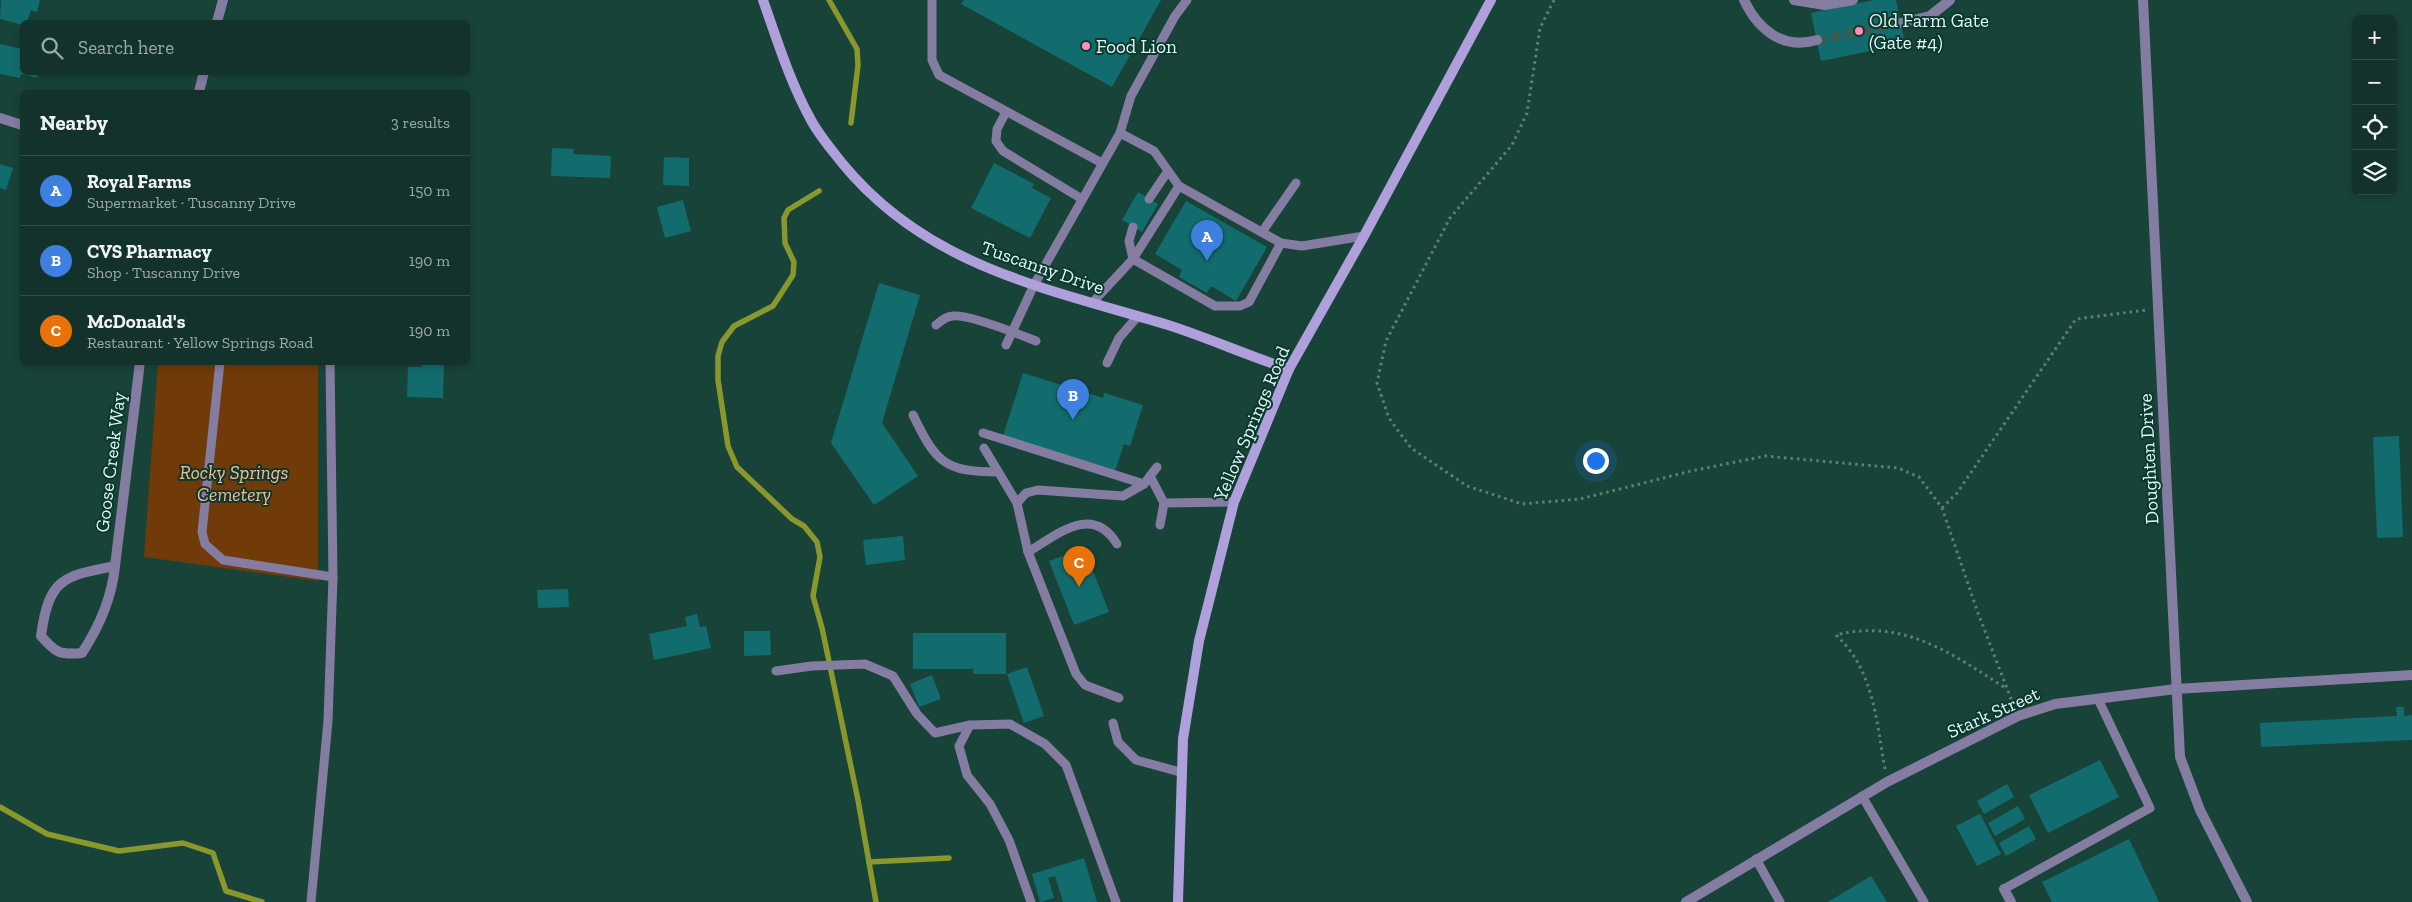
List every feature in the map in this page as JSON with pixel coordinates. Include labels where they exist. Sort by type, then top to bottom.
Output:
[{"type":"main road","name":"Tuscanny Drive","points":[[763,0],[793,82],[811,121],[827,145],[888,212],[940,246],[1001,275],[1204,337],[1245,355],[1289,369]]},
{"type":"main road","name":"Yellow Springs Road","points":[[1178,902],[1180,772],[1183,739],[1199,641],[1234,502],[1289,369],[1364,236],[1491,0]]},
{"type":"street","points":[[218,20],[223,0]]},
{"type":"street","points":[[1744,0],[1749,11],[1766,32],[1787,43],[1805,43],[1817,40]]},
{"type":"street","points":[[1794,0],[1825,5],[1853,0]]},
{"type":"street","points":[[1901,23],[1930,16],[1950,0]]},
{"type":"street","name":"Doughten Drive","points":[[2143,0],[2180,757],[2186,778],[2200,810],[2247,902]]},
{"type":"street","points":[[200,90],[203,75]]},
{"type":"street","points":[[0,118],[20,124]]},
{"type":"street","name":"Goose Creek Way","points":[[115,566],[75,574],[56,587],[44,616],[41,636],[53,650],[63,655],[82,653],[95,634],[113,584],[140,365]]},
{"type":"street","name":"Stark Street","points":[[1686,902],[1887,782],[2018,716],[2055,704],[2176,689],[2412,675]]},
{"type":"street","points":[[2004,889],[2011,902]]},
{"type":"lane","points":[[932,0],[932,60],[939,76],[1102,163]]},
{"type":"lane","points":[[1006,345],[1034,285],[1120,133],[1131,96],[1175,16],[1187,0]]},
{"type":"lane","points":[[1006,112],[997,130],[996,141],[1003,150],[1082,199]]},
{"type":"lane","points":[[1120,133],[1154,152],[1179,186],[1281,244],[1302,246],[1364,236]]},
{"type":"lane","points":[[1149,199],[1168,171]]},
{"type":"lane","points":[[1262,232],[1296,183]]},
{"type":"lane","points":[[1092,303],[1133,259],[1179,186]]},
{"type":"lane","points":[[1133,227],[1129,241],[1133,259],[1216,306],[1240,306],[1249,302],[1281,244]]},
{"type":"lane","points":[[936,325],[943,319],[954,315],[1013,331],[1036,342]]},
{"type":"lane","points":[[1107,364],[1118,338],[1138,316]]},
{"type":"lane","points":[[220,365],[202,532],[205,544],[223,560],[333,577]]},
{"type":"lane","points":[[311,902],[328,721],[333,577],[330,365]]},
{"type":"lane","points":[[912,415],[929,448],[950,467],[972,472],[998,472]]},
{"type":"lane","points":[[983,433],[1144,484]]},
{"type":"lane","points":[[984,448],[1017,503],[1028,552],[1076,674],[1085,685],[1119,698]]},
{"type":"lane","points":[[1017,503],[1026,494],[1038,490],[1123,496],[1144,484],[1157,467]]},
{"type":"lane","points":[[1150,476],[1164,503],[1160,525]]},
{"type":"lane","points":[[1164,503],[1234,502]]},
{"type":"lane","points":[[1028,552],[1073,526],[1083,524],[1094,524],[1104,528],[1111,534],[1117,544]]},
{"type":"lane","points":[[776,671],[812,666],[865,664],[893,676],[917,714],[935,732],[970,725],[1010,724],[1045,744],[1066,765],[1116,902]]},
{"type":"lane","points":[[2004,889],[2150,808],[2098,699]]},
{"type":"lane","points":[[1113,723],[1118,742],[1136,760],[1180,772]]},
{"type":"lane","points":[[970,725],[958,746],[967,775],[990,804],[1009,840],[1031,902]]},
{"type":"lane","points":[[1862,796],[1924,902]]},
{"type":"lane","points":[[1756,859],[1780,902]]},
{"type":"path","points":[[1554,0],[1540,28],[1527,113],[1512,146],[1450,218],[1386,342],[1377,383],[1389,418],[1411,448],[1467,486],[1522,504],[1580,498],[1691,471],[1765,456],[1898,468],[1918,477],[1942,508],[2018,716]]},
{"type":"path","points":[[1942,508],[1957,493],[2076,320],[2158,308]]},
{"type":"path","points":[[1887,782],[1875,705],[1867,681],[1848,646],[1836,635],[1852,631],[1884,630],[1917,637],[1952,654],[2008,690]]},
{"type":"green space","name":"Rocky Springs Cemetery","points":[[158,365],[318,365],[318,581],[144,557]]},
{"type":"building","points":[[1,0],[40,0],[37,12],[31,10],[28,20],[20,20],[20,24],[0,19]]},
{"type":"building","name":"Food Lion","points":[[964,0],[1161,0],[1112,87],[961,4]]},
{"type":"building","name":"Old Farm Gate (Gate #4)","points":[[1874,0],[1896,0],[1905,44],[1821,61],[1811,13]]},
{"type":"building","points":[[0,44],[20,49],[20,78],[0,74]]},
{"type":"building","points":[[25,75],[38,75],[37,78]]},
{"type":"building","points":[[552,148],[574,149],[573,154],[611,156],[610,178],[551,176]]},
{"type":"building","points":[[664,157],[689,158],[689,186],[663,185]]},
{"type":"building","points":[[994,163],[1034,184],[1032,188],[1051,198],[1030,238],[971,208]]},
{"type":"building","points":[[0,164],[13,168],[6,190],[0,188]]},
{"type":"building","points":[[1138,192],[1158,204],[1142,232],[1122,220]]},
{"type":"building","points":[[683,200],[691,231],[665,238],[657,207]]},
{"type":"building","points":[[1186,201],[1267,247],[1236,301],[1211,286],[1207,293],[1179,277],[1182,270],[1155,254]]},
{"type":"building","points":[[879,283],[920,295],[882,423],[918,476],[874,505],[831,443]]},
{"type":"building","points":[[422,365],[444,365],[443,398],[407,397],[408,367],[422,367]]},
{"type":"building","points":[[1023,373],[1103,398],[1104,393],[1143,405],[1130,446],[1124,444],[1115,471],[1003,436]]},
{"type":"building","points":[[2399,436],[2403,537],[2377,538],[2373,437]]},
{"type":"building","points":[[903,536],[905,560],[866,565],[863,540]]},
{"type":"building","points":[[1084,548],[1109,612],[1074,625],[1049,561]]},
{"type":"building","points":[[568,589],[569,607],[538,608],[537,590]]},
{"type":"building","points":[[697,614],[700,627],[706,626],[711,648],[654,660],[649,634],[687,626],[685,617]]},
{"type":"building","points":[[744,631],[770,631],[771,655],[744,656]]},
{"type":"building","points":[[913,633],[1006,633],[1006,674],[973,674],[973,669],[913,669]]},
{"type":"building","points":[[1027,667],[1044,716],[1024,723],[1007,674]]},
{"type":"building","points":[[932,675],[941,699],[919,707],[910,684]]},
{"type":"building","points":[[2396,707],[2404,707],[2404,716],[2412,715],[2412,740],[2261,747],[2260,723],[2397,716]]},
{"type":"building","points":[[2100,760],[2119,797],[2048,833],[2029,795]]},
{"type":"building","points":[[2007,784],[2014,797],[1984,814],[1977,801]]},
{"type":"building","points":[[2018,806],[2025,819],[1995,836],[1988,823]]},
{"type":"building","points":[[1980,814],[2001,854],[1977,866],[1956,826]]},
{"type":"building","points":[[2029,826],[2036,839],[2006,856],[1999,843]]},
{"type":"building","points":[[2129,839],[2159,902],[2052,902],[2042,882]]},
{"type":"building","points":[[1084,858],[1097,902],[1063,902],[1055,876],[1048,878],[1054,898],[1040,902],[1032,874]]},
{"type":"building","points":[[1871,876],[1887,902],[1828,902]]},
{"type":"waterway","points":[[829,0],[857,49],[858,65],[851,123]]},
{"type":"waterway","points":[[819,191],[788,210],[784,218],[785,243],[794,262],[793,275],[773,306],[734,326],[722,342],[718,356],[718,380],[728,446],[737,467],[792,519],[804,526],[817,542],[820,557],[813,596],[822,628],[858,800],[876,902]]},
{"type":"waterway","points":[[0,807],[47,834],[119,851],[183,843],[213,853],[226,891],[262,902]]},
{"type":"waterway","points":[[869,862],[949,858]]},
{"type":"tunnel","points":[[1817,40],[1901,23]]},
{"type":"place","name":"Old Farm Gate (Gate #4)","points":[[1859,31]]},
{"type":"place","name":"Food Lion","points":[[1086,46]]},
{"type":"place","name":"Royal Farms","points":[[1207,261]]},
{"type":"place","name":"CVS Pharmacy","points":[[1073,420]]},
{"type":"place","name":"McDonald's","points":[[1079,587]]}]
